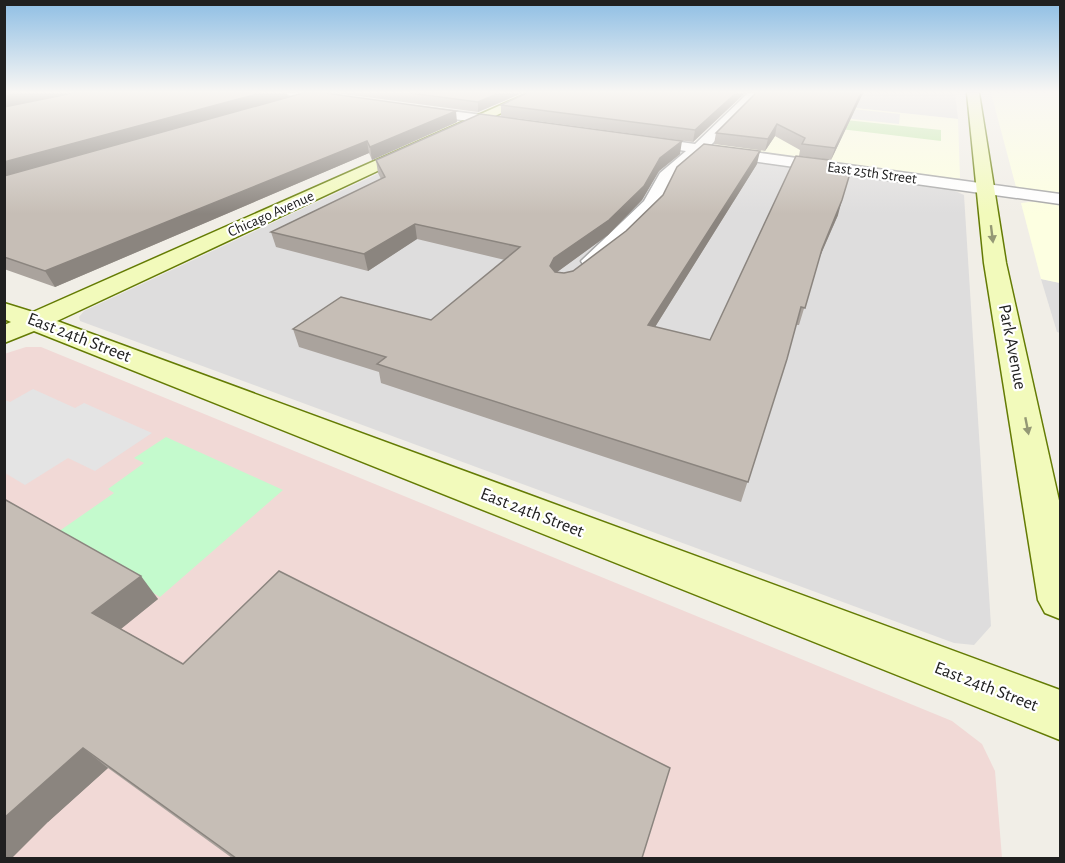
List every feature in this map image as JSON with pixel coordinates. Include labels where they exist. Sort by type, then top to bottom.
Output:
[{"type":"street","name":"Chicago Avenue","points":[[15,322],[445,133]]},
{"type":"street","points":[[579,271],[616,241],[652,204],[666,177],[714,133]]},
{"type":"street","name":"Park Avenue","points":[[978,133],[995,263],[1060,600]]},
{"type":"street","name":"East 25th Street","points":[[619,138],[1060,199]]},
{"type":"street","name":"East 24th Street","points":[[15,322],[1060,716]]},
{"type":"shaded area","points":[[464,133],[550,133],[953,190],[964,195],[991,626],[974,645],[954,643],[80,321],[79,317],[84,311]]},
{"type":"shaded area","points":[[727,133],[958,133],[960,178],[950,180],[716,145]]},
{"type":"shaded area","points":[[1002,133],[1060,133],[1060,196],[1016,187]]},
{"type":"shaded area","points":[[1037,201],[1060,204],[1060,283],[1041,279],[1021,203]]},
{"type":"shaded area","points":[[1041,279],[1060,283],[1060,333],[1057,332]]},
{"type":"shaded area","points":[[26,347],[41,347],[952,721],[982,744],[995,771],[1002,858],[5,858],[4,354]]},
{"type":"shaded area","points":[[33,389],[75,408],[84,403],[152,433],[95,471],[68,458],[25,485],[5,473],[5,400],[10,402]]},
{"type":"green space","points":[[876,133],[941,133],[941,141]]},
{"type":"green space","points":[[166,437],[283,490],[160,597],[55,534],[114,493],[108,489],[144,463],[134,458]]},
{"type":"building","points":[[4,133],[111,133],[4,162]]},
{"type":"building","points":[[158,133],[403,133],[370,147],[367,141],[45,271],[4,257],[4,176]]},
{"type":"building","points":[[436,133],[624,133],[682,141],[660,158],[644,186],[609,220],[554,258],[550,266],[555,272],[564,273],[573,271],[626,231],[663,195],[677,167],[704,144],[760,151],[648,325],[710,340],[796,156],[829,160],[827,166],[851,170],[842,200],[822,249],[805,308],[801,307],[748,482],[377,364],[386,357],[293,329],[341,297],[431,320],[520,247],[415,224],[364,254],[271,232],[385,177],[376,160]]},
{"type":"building","points":[[718,133],[771,133],[768,139]]},
{"type":"building","points":[[796,133],[842,133],[835,148],[802,144],[805,138]]},
{"type":"building","points":[[4,499],[141,576],[92,613],[183,664],[279,571],[670,768],[642,858],[236,858],[83,748],[4,818]]}]
